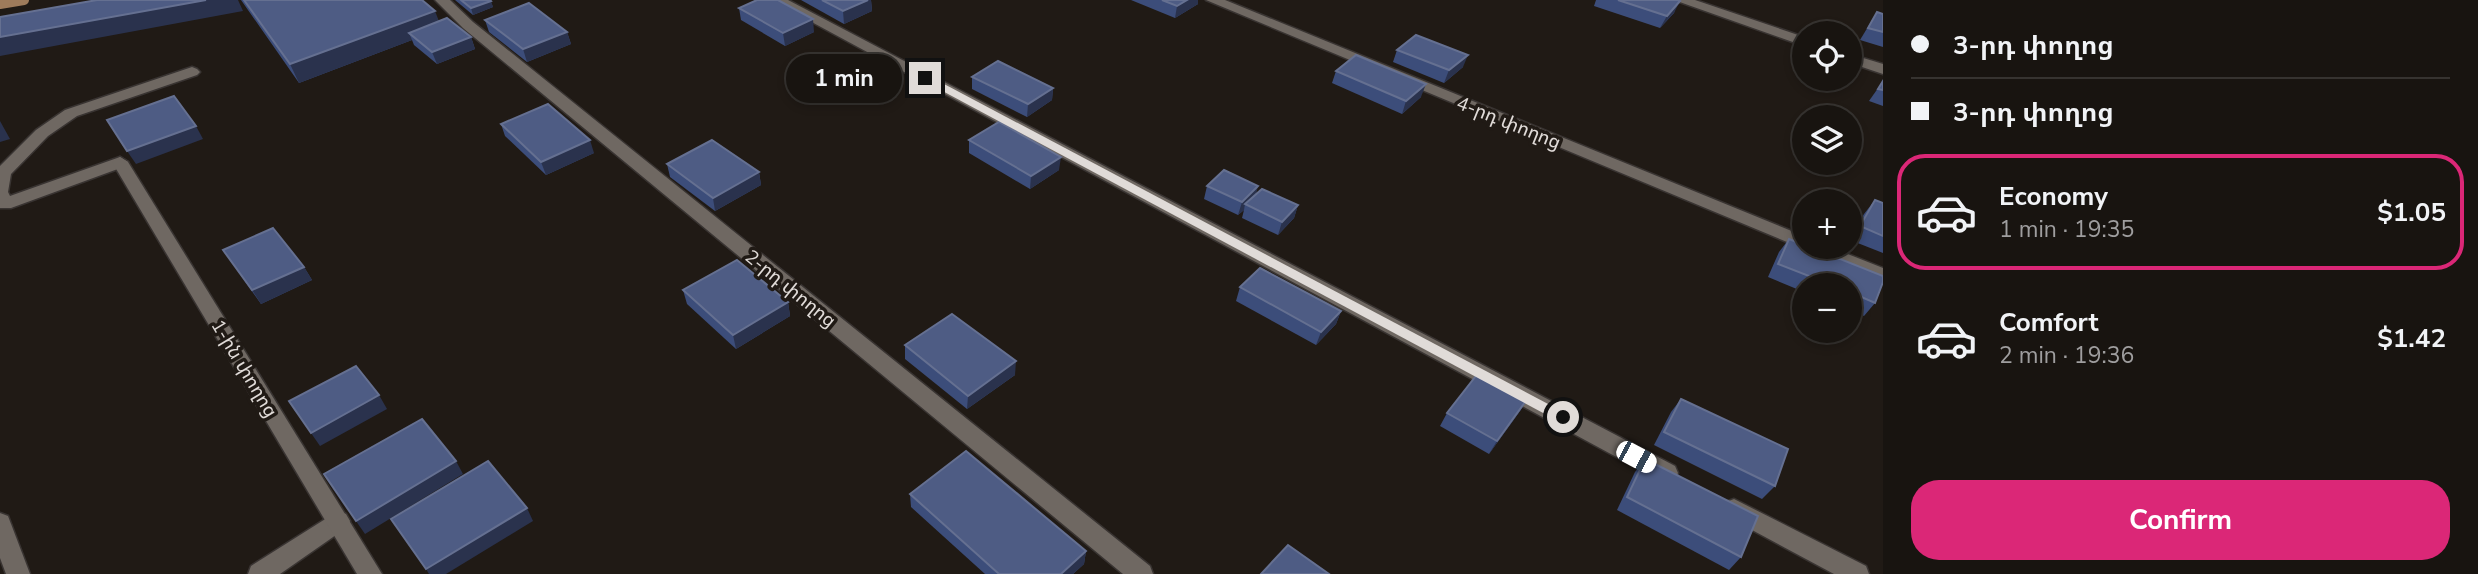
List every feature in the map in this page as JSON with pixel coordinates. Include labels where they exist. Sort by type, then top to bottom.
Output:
[{"type":"street","name":"2-րդ փողոց","points":[[442,0],[468,25],[1141,574]]},
{"type":"street","points":[[778,0],[1685,483]]},
{"type":"street","name":"4-րդ փողոց","points":[[1213,0],[1792,238]]},
{"type":"street","points":[[1681,0],[1792,38]]},
{"type":"street","points":[[1862,62],[1883,69]]},
{"type":"street","name":"1-ին փողոց","points":[[0,192],[5,204],[120,162],[370,574]]},
{"type":"street","points":[[1843,259],[1883,275]]},
{"type":"street","points":[[1722,502],[1857,574]]},
{"type":"street","points":[[260,574],[338,521]]},
{"type":"street","points":[[0,523],[18,574]]},
{"type":"lane","points":[[0,192],[3,173],[42,133],[71,113],[192,72]]},
{"type":"building","points":[[97,0],[206,0],[0,37],[0,17]]},
{"type":"building","points":[[244,0],[422,0],[435,11],[290,64]]},
{"type":"building","points":[[461,0],[490,0],[491,1],[471,8]]},
{"type":"building","points":[[757,0],[778,0],[813,19],[783,33],[739,8]]},
{"type":"building","points":[[822,0],[868,0],[843,11]]},
{"type":"building","points":[[1162,0],[1187,0],[1177,6]]},
{"type":"building","points":[[1618,0],[1678,0],[1680,1],[1667,16]]},
{"type":"building","points":[[529,3],[567,32],[523,49],[485,20]]},
{"type":"building","points":[[1877,12],[1883,14],[1883,32],[1868,28]]},
{"type":"building","points":[[447,18],[471,37],[432,52],[409,33]]},
{"type":"building","points":[[1416,35],[1468,55],[1449,70],[1397,50]]},
{"type":"building","points":[[1356,55],[1426,84],[1406,101],[1336,71]]},
{"type":"building","points":[[998,61],[1053,88],[1028,104],[972,77]]},
{"type":"building","points":[[174,96],[196,126],[127,151],[107,120]]},
{"type":"building","points":[[548,104],[590,140],[541,162],[501,124]]},
{"type":"building","points":[[999,122],[1061,157],[1031,176],[969,140]]},
{"type":"building","points":[[712,140],[759,172],[713,198],[667,164]]},
{"type":"building","points":[[1224,170],[1258,186],[1242,202],[1207,186]]},
{"type":"building","points":[[1262,189],[1298,205],[1282,222],[1245,204]]},
{"type":"building","points":[[1875,200],[1883,203],[1883,236],[1862,227]]},
{"type":"building","points":[[273,228],[304,267],[252,290],[223,250]]},
{"type":"building","points":[[1789,239],[1792,240],[1792,259],[1840,259],[1883,276],[1883,282],[1875,303],[1862,297],[1862,273],[1801,273],[1778,264]]},
{"type":"building","points":[[737,260],[788,302],[733,335],[683,290]]},
{"type":"building","points":[[1260,268],[1341,311],[1321,332],[1240,287]]},
{"type":"building","points":[[952,314],[1016,361],[968,396],[905,345]]},
{"type":"building","points":[[356,366],[379,395],[311,433],[289,401]]},
{"type":"building","points":[[1479,372],[1528,398],[1497,441],[1447,413]]},
{"type":"building","points":[[1681,399],[1788,449],[1775,486],[1664,432]]},
{"type":"building","points":[[422,419],[456,461],[356,521],[324,474]]},
{"type":"building","points":[[966,451],[1086,551],[1061,574],[999,574],[910,494]]},
{"type":"building","points":[[1645,459],[1758,516],[1741,557],[1627,497]]},
{"type":"building","points":[[488,461],[527,508],[426,569],[391,519]]},
{"type":"building","points":[[1288,545],[1329,574],[1261,574]]},
{"type":"waterway","points":[[0,4],[24,0]]},
{"type":"route","points":[[925,78],[1563,417]]}]
